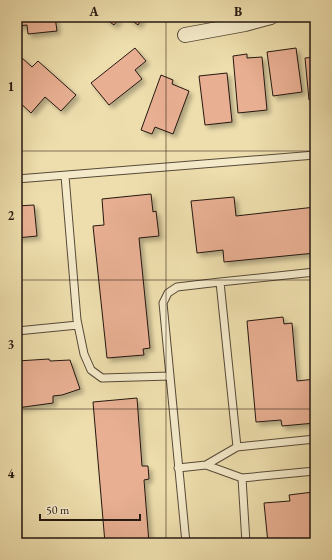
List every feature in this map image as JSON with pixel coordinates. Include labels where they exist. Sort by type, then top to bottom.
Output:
[{"type":"street","points":[[185,35],[245,24],[271,17]]},
{"type":"lane","points":[[17,179],[315,155]]},
{"type":"lane","points":[[65,176],[78,325],[84,354],[88,365],[91,370],[102,378],[170,376]]},
{"type":"lane","points":[[186,543],[163,303],[168,293],[177,287],[315,272]]},
{"type":"lane","points":[[220,282],[237,447]]},
{"type":"lane","points":[[17,331],[78,325]]},
{"type":"lane","points":[[178,468],[206,465],[237,447],[315,438]]},
{"type":"lane","points":[[206,465],[242,478],[315,471]]},
{"type":"lane","points":[[242,478],[246,543]]},
{"type":"building","points":[[17,17],[55,17],[57,31],[28,34],[27,25],[17,26]]},
{"type":"building","points":[[103,17],[120,17],[114,25]]},
{"type":"building","points":[[127,17],[143,17],[138,25]]},
{"type":"building","points":[[135,48],[146,61],[135,70],[142,79],[109,105],[91,83]]},
{"type":"building","points":[[296,48],[302,92],[273,96],[267,52]]},
{"type":"building","points":[[247,54],[247,58],[262,57],[267,110],[238,113],[233,56]]},
{"type":"building","points":[[21,57],[32,67],[38,61],[76,95],[61,111],[45,97],[31,113],[17,100],[17,85],[22,80],[17,75],[17,62]]},
{"type":"building","points":[[315,57],[315,99],[309,100],[305,58]]},
{"type":"building","points":[[227,73],[232,122],[205,125],[199,76]]},
{"type":"building","points":[[161,75],[173,80],[172,84],[189,91],[173,134],[155,127],[152,134],[141,130]]},
{"type":"building","points":[[151,194],[153,212],[156,211],[159,236],[139,238],[150,348],[143,349],[144,355],[107,358],[93,226],[104,225],[102,199]]},
{"type":"building","points":[[234,197],[236,216],[315,207],[315,253],[224,262],[223,250],[197,253],[191,201]]},
{"type":"building","points":[[34,205],[37,236],[17,238],[17,206]]},
{"type":"building","points":[[283,317],[284,324],[292,323],[297,381],[315,379],[315,423],[282,426],[281,420],[256,422],[247,321]]},
{"type":"building","points":[[49,359],[50,361],[70,360],[80,389],[62,395],[53,396],[53,403],[17,408],[17,361]]},
{"type":"building","points":[[137,398],[142,466],[148,466],[149,479],[144,480],[149,543],[105,543],[93,402]]},
{"type":"building","points":[[313,492],[313,495],[315,494],[315,539],[312,539],[312,543],[268,543],[264,503],[290,501],[289,495]]}]
